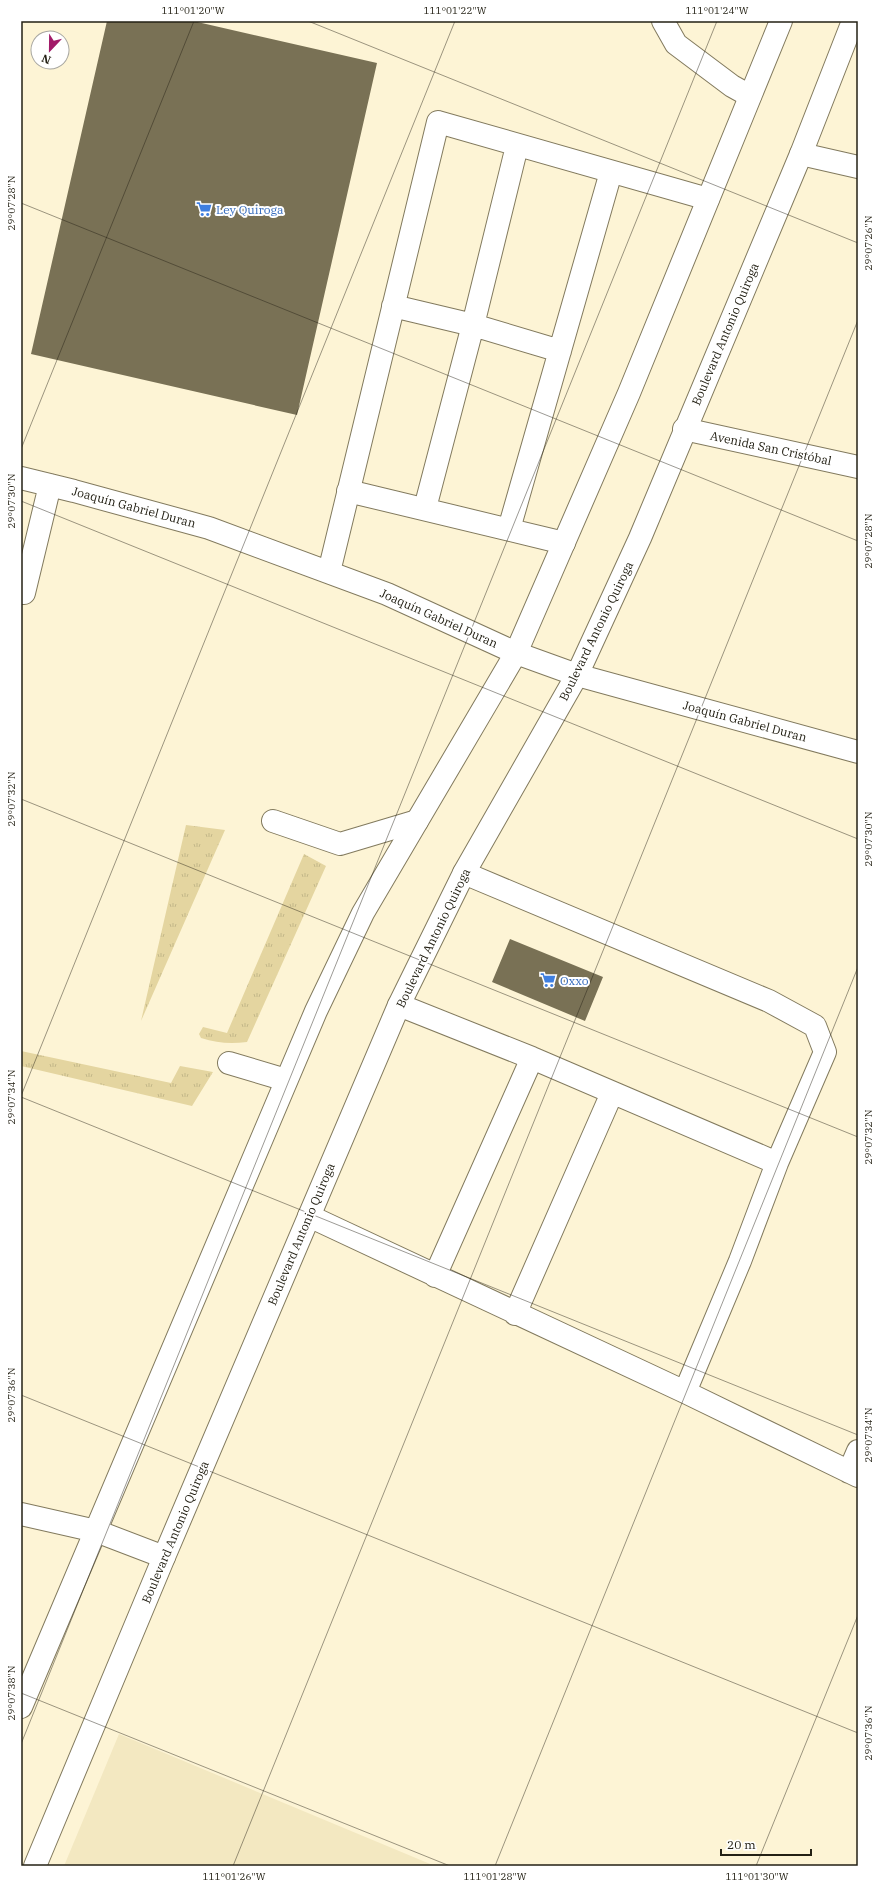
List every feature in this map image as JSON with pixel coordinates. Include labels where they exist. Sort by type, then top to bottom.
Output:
[{"type":"main road","points":[[663,21],[676,44],[732,86],[750,96]]},
{"type":"main road","points":[[21,1707],[316,1011],[363,913],[516,653],[629,393],[781,21]]},
{"type":"main road","name":"Boulevard Antonio Quiroga","points":[[35,1866],[164,1557],[399,1005],[464,873],[577,675],[640,538],[684,429],[801,154],[853,21]]},
{"type":"main road","points":[[329,572],[438,122],[517,146],[708,199]]},
{"type":"main road","points":[[424,508],[473,325],[517,146]]},
{"type":"main road","points":[[801,154],[858,167]]},
{"type":"main road","points":[[509,529],[611,172]]},
{"type":"main road","points":[[393,306],[473,325],[560,351]]},
{"type":"main road","name":"Avenida San Cristóbal","points":[[684,429],[858,467]]},
{"type":"main road","name":"Joaquín Gabriel Duran","points":[[21,478],[209,528],[387,594],[516,653],[577,675],[858,752]]},
{"type":"main road","points":[[24,593],[50,485]]},
{"type":"main road","points":[[348,490],[564,543]]},
{"type":"main road","points":[[274,821],[340,844],[417,821]]},
{"type":"main road","points":[[464,873],[769,1002],[815,1026],[825,1052],[777,1163],[740,1261],[685,1392]]},
{"type":"main road","points":[[399,1005],[532,1058],[777,1163]]},
{"type":"main road","points":[[435,1276],[532,1058]]},
{"type":"main road","points":[[230,1063],[286,1080]]},
{"type":"main road","points":[[515,1314],[612,1093]]},
{"type":"main road","points":[[309,1216],[515,1314],[685,1392],[854,1474],[858,1451]]},
{"type":"main road","points":[[21,1514],[96,1531],[164,1557]]},
{"type":"shaded area","points":[[119,1734],[435,1866],[64,1866]]},
{"type":"green space","points":[[186,825],[225,830],[141,1021]]},
{"type":"green space","points":[[304,854],[326,866],[247,1042],[224,1043],[201,1038],[199,1034],[203,1027],[227,1033]]},
{"type":"green space","points":[[21,1051],[171,1083],[180,1066],[213,1072],[192,1106],[21,1066]]},
{"type":"building","name":"Ley Quiroga","points":[[107,21],[193,21],[377,63],[297,415],[31,354]]},
{"type":"building","name":"Oxxo","points":[[510,939],[603,977],[585,1021],[492,982]]},
{"type":"place","name":"Ley Quiroga","points":[[204,209]]},
{"type":"place","name":"Oxxo","points":[[548,980]]}]
